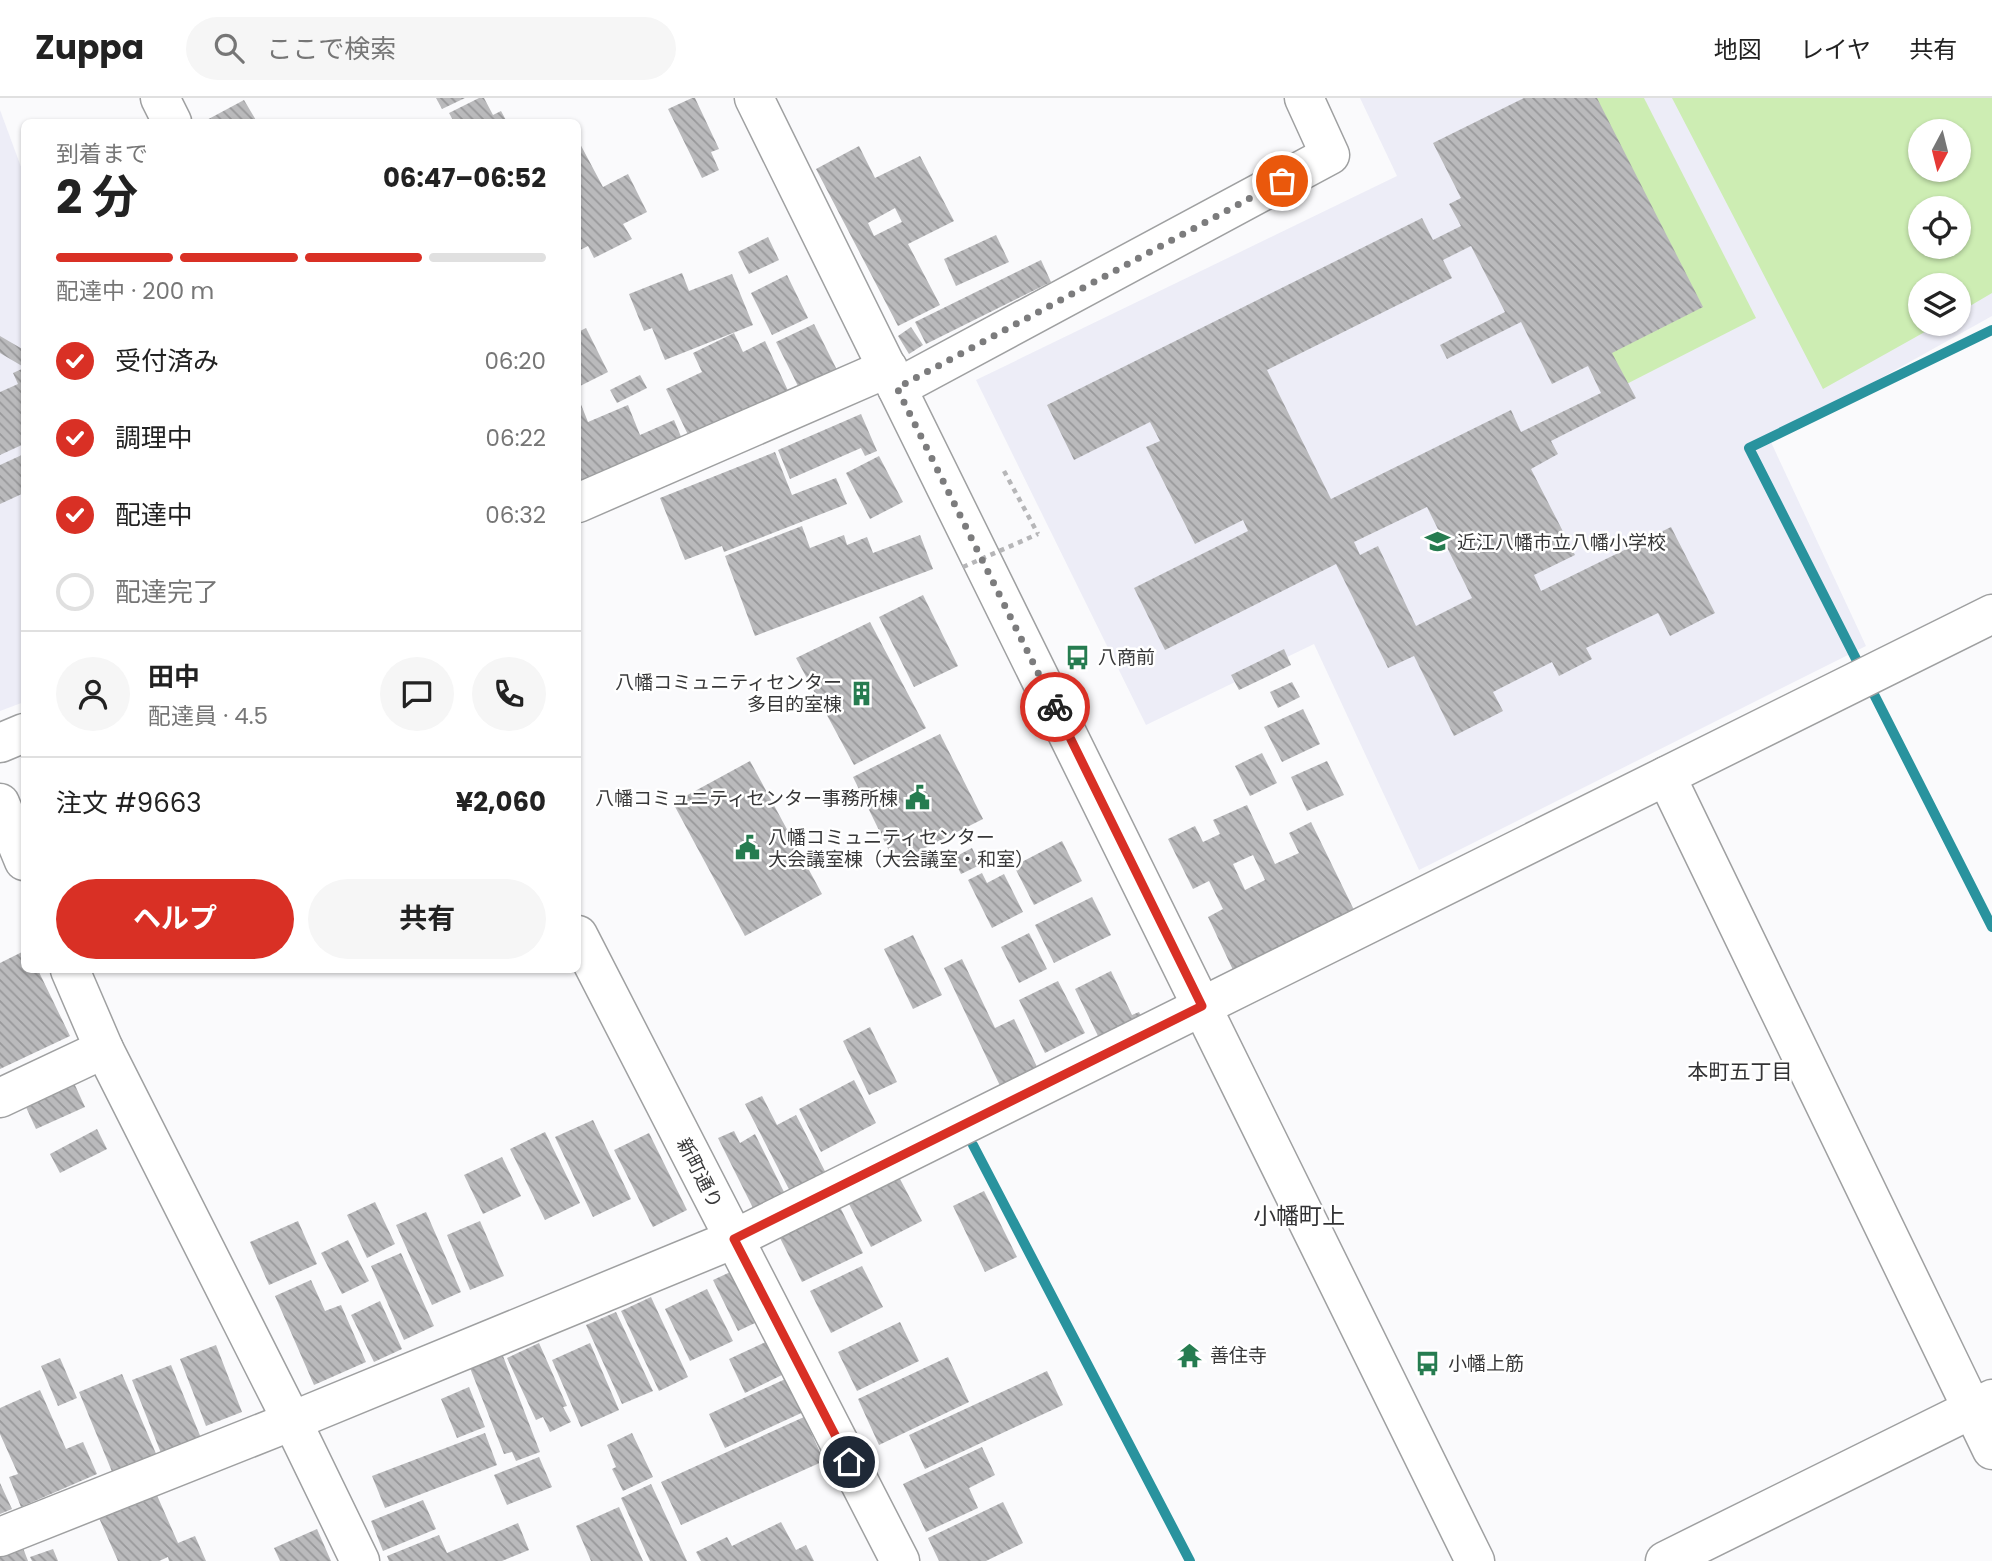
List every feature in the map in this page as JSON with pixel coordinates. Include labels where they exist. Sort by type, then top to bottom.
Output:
[{"type":"street","points":[[160,98],[170,119]]},
{"type":"street","points":[[754,98],[1475,1561]]},
{"type":"street","points":[[581,502],[892,378],[1330,155],[1304,98]]},
{"type":"street","points":[[0,1537],[292,1421],[734,1239],[1992,614]]},
{"type":"street","points":[[0,743],[21,734]]},
{"type":"street","points":[[1666,776],[1982,1404],[1992,1450]]},
{"type":"street","points":[[0,803],[21,854]]},
{"type":"street","name":"新町通り","points":[[581,941],[900,1561]]},
{"type":"street","points":[[71,973],[104,1049],[360,1561]]},
{"type":"street","points":[[0,1098],[104,1049]]},
{"type":"street","points":[[1665,1561],[1982,1404]]},
{"type":"path","points":[[963,567],[1038,534],[1004,471]]},
{"type":"shaded area","name":"近江八幡市立八幡小学校","points":[[1360,98],[1992,98],[1992,316],[1971,328],[1971,273],[1908,273],[1908,336],[1956,336],[1770,440],[1866,646],[1419,870],[1314,644],[1146,725],[976,380],[1397,176]]},
{"type":"shaded area","points":[[0,110],[21,167],[21,703],[0,711]]},
{"type":"green space","points":[[1570,98],[1644,98],[1756,318],[1605,395]]},
{"type":"green space","points":[[1672,98],[1992,98],[1992,293],[1971,305],[1971,273],[1908,273],[1908,336],[1918,336],[1823,389]]},
{"type":"building","points":[[436,98],[465,98],[442,109]]},
{"type":"building","points":[[484,98],[493,115],[501,111],[505,119],[452,119],[449,113]]},
{"type":"building","points":[[695,98],[719,149],[711,152],[719,170],[702,178],[668,109]]},
{"type":"building","points":[[1524,98],[1597,98],[1703,307],[1612,353],[1636,398],[1551,441],[1558,454],[1531,469],[1575,555],[1534,575],[1541,591],[1671,527],[1715,613],[1670,636],[1658,613],[1586,648],[1592,659],[1559,676],[1552,662],[1493,692],[1503,711],[1454,736],[1414,656],[1388,668],[1336,564],[1165,650],[1134,588],[1248,531],[1243,520],[1195,544],[1146,447],[1160,441],[1150,422],[1074,460],[1047,405],[1422,218],[1433,240],[1461,226],[1449,204],[1461,198],[1433,143]],"holes":[[[1471,246],[1505,312],[1440,345],[1447,359],[1521,322],[1552,384],[1588,366],[1601,393],[1521,432],[1511,410],[1331,499],[1267,370],[1452,278],[1443,260]],[[1427,507],[1472,598],[1416,626],[1378,546],[1360,555],[1354,542]]]},
{"type":"building","points":[[244,100],[255,119],[209,119]]},
{"type":"building","points":[[581,146],[603,187],[628,174],[647,212],[623,224],[632,239],[594,258],[588,246],[581,250]]},
{"type":"building","points":[[859,146],[875,178],[920,156],[954,221],[908,244],[940,305],[898,326],[816,169]],"holes":[[[895,208],[902,222],[874,236],[868,223]]]},
{"type":"building","points":[[996,235],[1009,262],[956,286],[944,259]]},
{"type":"building","points":[[768,237],[779,260],[749,274],[738,252]]},
{"type":"building","points":[[1041,260],[1051,282],[926,344],[915,322]]},
{"type":"building","points":[[682,273],[689,291],[732,274],[753,325],[665,360],[652,328],[644,331],[629,294]]},
{"type":"building","points":[[787,275],[808,318],[772,335],[751,293]]},
{"type":"building","points":[[814,324],[837,370],[799,388],[776,342]]},
{"type":"building","points":[[911,327],[923,345],[909,354],[898,336]]},
{"type":"building","points":[[586,328],[608,372],[581,386],[581,330]]},
{"type":"building","points":[[734,333],[743,352],[765,341],[790,395],[691,441],[666,389],[702,372],[693,353]]},
{"type":"building","points":[[0,336],[21,348],[21,365],[0,353]]},
{"type":"building","points":[[21,369],[21,445],[0,455],[0,392],[18,384],[13,373]]},
{"type":"building","points":[[640,375],[647,388],[617,403],[610,390]]},
{"type":"building","points":[[581,404],[588,422],[628,405],[640,435],[674,420],[685,446],[581,489]]},
{"type":"building","points":[[861,414],[877,451],[865,456],[861,448],[790,479],[778,450]]},
{"type":"building","points":[[775,452],[792,495],[836,478],[847,504],[724,552],[722,546],[685,560],[660,498]]},
{"type":"building","points":[[21,455],[21,494],[0,504],[0,465]]},
{"type":"building","points":[[879,456],[903,502],[870,519],[846,473]]},
{"type":"building","points":[[802,526],[810,548],[844,535],[847,545],[867,537],[873,553],[920,535],[933,569],[755,636],[725,556]]},
{"type":"building","points":[[923,595],[958,666],[914,687],[879,617]]},
{"type":"building","name":"八幡コミュニティセンター 多目的室棟","points":[[870,622],[926,728],[854,765],[796,658]]},
{"type":"building","points":[[1284,649],[1291,665],[1239,690],[1231,675]]},
{"type":"building","points":[[1292,682],[1300,697],[1278,708],[1270,692]]},
{"type":"building","points":[[1303,709],[1320,744],[1282,762],[1264,727]]},
{"type":"building","name":"八幡コミュニティセンター事務所棟","points":[[940,734],[983,819],[895,863],[853,777]]},
{"type":"building","points":[[1262,753],[1277,783],[1250,796],[1235,766]]},
{"type":"building","name":"八幡コミュニティセンター 大会議室棟（大会議室・和室）","points":[[750,761],[822,894],[745,936],[673,803]]},
{"type":"building","points":[[1327,761],[1344,795],[1307,811],[1291,777]]},
{"type":"building","points":[[1247,805],[1275,864],[1299,853],[1289,833],[1311,822],[1355,912],[1233,970],[1208,917],[1223,909],[1209,881],[1193,889],[1168,839],[1195,826],[1203,842],[1220,834],[1213,820]],"holes":[[[1253,855],[1265,880],[1245,890],[1233,864]]]},
{"type":"building","points":[[1062,841],[1082,881],[1034,905],[1014,866]]},
{"type":"building","points":[[972,848],[980,865],[961,874],[953,858]]},
{"type":"building","points":[[982,873],[987,883],[1004,874],[1023,912],[992,928],[968,880]]},
{"type":"building","points":[[1092,897],[1111,935],[1054,963],[1035,925]]},
{"type":"building","points":[[1029,933],[1047,969],[1019,983],[1001,947]]},
{"type":"building","points":[[913,935],[942,995],[913,1009],[884,949]]},
{"type":"building","points":[[21,952],[21,973],[39,973],[70,1036],[0,1069],[0,963]]},
{"type":"building","points":[[962,959],[995,1028],[1014,1019],[1041,1075],[1003,1092],[944,968]]},
{"type":"building","points":[[1111,971],[1132,1015],[1139,1012],[1143,1020],[1100,1040],[1075,989]]},
{"type":"building","points":[[1058,981],[1085,1033],[1045,1053],[1019,1000]]},
{"type":"building","points":[[870,1027],[897,1082],[869,1095],[843,1041]]},
{"type":"building","points":[[854,1080],[876,1123],[821,1152],[799,1109]]},
{"type":"building","points":[[74,1083],[85,1107],[36,1129],[25,1105]]},
{"type":"building","points":[[762,1096],[777,1125],[796,1115],[830,1181],[794,1199],[745,1104]]},
{"type":"building","points":[[593,1120],[631,1199],[593,1217],[555,1137]]},
{"type":"building","points":[[97,1129],[107,1149],[60,1173],[50,1154]]},
{"type":"building","points":[[734,1131],[740,1143],[755,1134],[788,1200],[757,1216],[718,1138]]},
{"type":"building","points":[[545,1132],[580,1203],[545,1220],[510,1149]]},
{"type":"building","points":[[649,1133],[687,1210],[653,1227],[614,1150]]},
{"type":"building","points":[[502,1157],[521,1196],[483,1214],[464,1175]]},
{"type":"building","points":[[899,1177],[922,1221],[871,1247],[848,1202]]},
{"type":"building","points":[[984,1191],[1017,1257],[985,1272],[953,1206]]},
{"type":"building","points":[[375,1202],[395,1244],[367,1258],[347,1215]]},
{"type":"building","points":[[840,1207],[863,1253],[802,1282],[779,1236]]},
{"type":"building","points":[[426,1212],[461,1292],[432,1305],[396,1225]]},
{"type":"building","points":[[298,1221],[317,1264],[269,1285],[250,1242]]},
{"type":"building","points":[[480,1221],[504,1276],[470,1290],[447,1235]]},
{"type":"building","points":[[348,1240],[369,1281],[342,1294],[321,1253]]},
{"type":"building","points":[[401,1253],[434,1326],[404,1340],[371,1266]]},
{"type":"building","points":[[752,1262],[776,1313],[738,1331],[713,1280]]},
{"type":"building","points":[[862,1266],[883,1307],[831,1333],[810,1291]]},
{"type":"building","points":[[311,1280],[325,1311],[341,1305],[366,1362],[314,1385],[275,1296]]},
{"type":"building","points":[[707,1289],[733,1341],[690,1361],[665,1309]]},
{"type":"building","points":[[651,1297],[688,1377],[659,1391],[621,1311]]},
{"type":"building","points":[[380,1301],[402,1349],[374,1362],[351,1315]]},
{"type":"building","points":[[616,1312],[653,1391],[622,1404],[586,1325]]},
{"type":"building","points":[[900,1322],[919,1361],[857,1391],[838,1352]]},
{"type":"building","points":[[770,1340],[786,1373],[745,1393],[729,1359]]},
{"type":"building","points":[[539,1343],[567,1406],[563,1407],[571,1422],[550,1432],[543,1417],[536,1420],[507,1358]]},
{"type":"building","points":[[590,1343],[619,1410],[581,1427],[552,1360]]},
{"type":"building","points":[[216,1345],[242,1412],[206,1426],[180,1359]]},
{"type":"building","points":[[503,1356],[540,1452],[516,1461],[512,1452],[504,1454],[470,1368]]},
{"type":"building","points":[[948,1357],[969,1402],[879,1445],[858,1399]]},
{"type":"building","points":[[60,1358],[77,1398],[58,1406],[41,1366]]},
{"type":"building","points":[[171,1365],[201,1438],[161,1453],[132,1380]]},
{"type":"building","points":[[805,1370],[821,1404],[725,1448],[709,1414]]},
{"type":"building","points":[[1047,1371],[1063,1405],[925,1469],[909,1435]]},
{"type":"building","points":[[122,1374],[157,1456],[113,1474],[79,1392]]},
{"type":"building","points":[[469,1387],[485,1427],[457,1438],[441,1399]]},
{"type":"building","points":[[40,1390],[66,1449],[83,1442],[97,1474],[21,1507],[9,1477],[18,1474],[0,1434],[0,1408]]},
{"type":"building","points":[[804,1417],[824,1461],[681,1525],[661,1482]]},
{"type":"building","points":[[485,1433],[497,1465],[385,1508],[372,1476]]},
{"type":"building","points":[[632,1433],[653,1477],[623,1491],[612,1469],[616,1467],[607,1445]]},
{"type":"building","points":[[982,1447],[995,1475],[969,1488],[978,1508],[926,1532],[903,1484]]},
{"type":"building","points":[[539,1457],[552,1487],[507,1505],[494,1475]]},
{"type":"building","points":[[0,1483],[12,1509],[0,1514]]},
{"type":"building","points":[[152,1484],[178,1543],[195,1536],[206,1561],[169,1561],[168,1557],[159,1561],[118,1561],[95,1509]]},
{"type":"building","points":[[651,1484],[687,1561],[650,1561],[621,1498]]},
{"type":"building","points":[[423,1500],[436,1529],[383,1551],[371,1521]]},
{"type":"building","points":[[1003,1502],[1023,1543],[986,1561],[939,1561],[928,1538]]},
{"type":"building","points":[[619,1507],[643,1561],[591,1561],[576,1526]]},
{"type":"building","points":[[781,1522],[796,1550],[806,1545],[814,1561],[701,1561],[696,1552],[727,1537],[732,1546]]},
{"type":"building","points":[[518,1523],[529,1550],[502,1561],[389,1561],[387,1556],[439,1535],[447,1553]]},
{"type":"building","points":[[317,1529],[331,1561],[280,1561],[274,1548]]},
{"type":"building","points":[[18,1535],[28,1561],[0,1561],[0,1542]]},
{"type":"building","points":[[53,1549],[58,1561],[32,1561],[30,1557]]},
{"type":"waterway","points":[[1992,330],[1749,448],[1992,927]]},
{"type":"waterway","points":[[973,1145],[1190,1561]]},
{"type":"way so far","points":[[1055,707],[897,388],[1282,181]]},
{"type":"place","name":"近江八幡市立八幡小学校","points":[[1437,542]]},
{"type":"place","name":"八商前","points":[[1078,657]]},
{"type":"place","name":"八幡コミュニティセンター 多目的室棟","points":[[862,693]]},
{"type":"place","name":"八幡コミュニティセンター事務所棟","points":[[918,798]]},
{"type":"place","name":"八幡コミュニティセンター 大会議室棟（大会議室・和室）","points":[[748,848]]},
{"type":"place","name":"善住寺","points":[[1190,1355]]},
{"type":"place","name":"小幡上筋","points":[[1428,1363]]},
{"type":"district","name":"本町五丁目","points":[[1740,1072]]},
{"type":"district","name":"小幡町上","points":[[1299,1216]]},
{"type":"route","points":[[849,1462],[734,1239],[1202,1006],[1055,707]]}]
